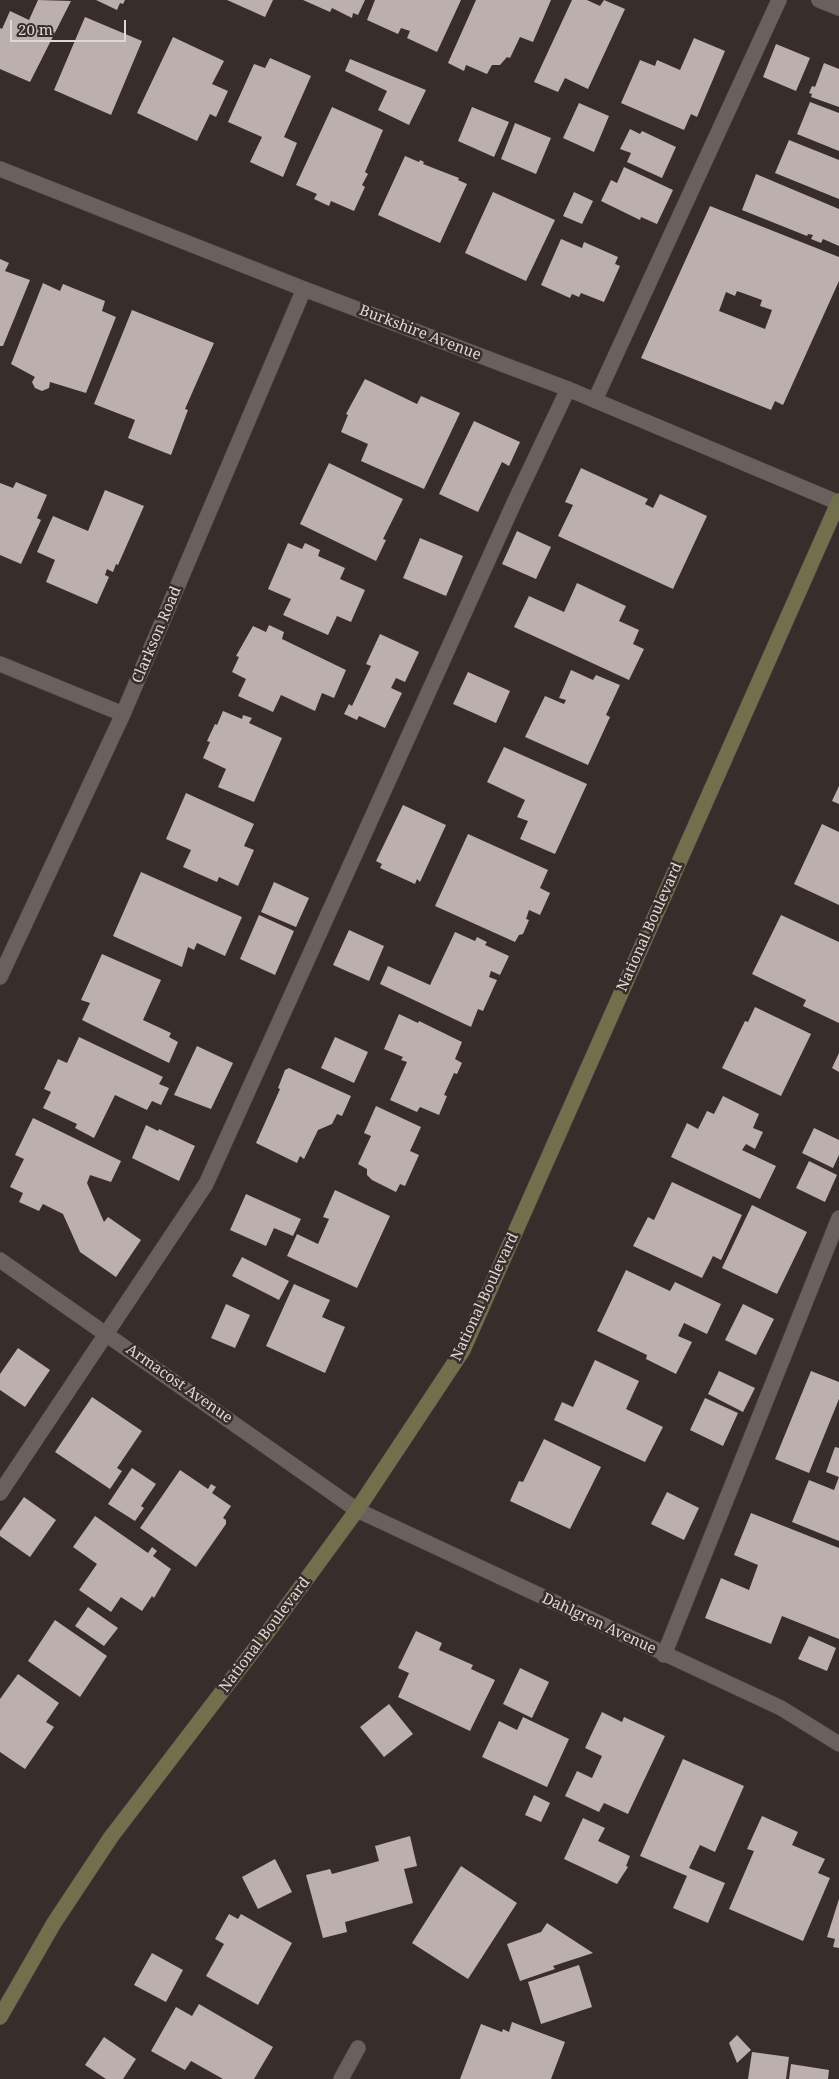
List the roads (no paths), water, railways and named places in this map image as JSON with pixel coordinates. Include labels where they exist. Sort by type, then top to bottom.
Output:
[{"type":"main road","name":"National Boulevard","points":[[0,2017],[54,1923],[111,1837],[270,1629],[357,1510],[464,1350],[839,502]]},
{"type":"street","points":[[596,400],[779,0]]},
{"type":"street","points":[[819,0],[839,8]]},
{"type":"street","name":"Burkshire Avenue","points":[[0,169],[304,289],[596,400],[839,502]]},
{"type":"street","name":"Clarkson Road","points":[[0,977],[122,714],[304,289]]},
{"type":"street","points":[[0,1493],[206,1184],[514,503],[568,389]]},
{"type":"street","points":[[0,664],[122,714]]},
{"type":"street","points":[[664,1655],[839,1218]]},
{"type":"street","name":"Armacost Avenue","points":[[0,1260],[108,1333],[357,1510]]},
{"type":"street","name":"Dahlgren Avenue","points":[[357,1510],[781,1708],[839,1744]]},
{"type":"street","points":[[341,2079],[358,2048]]}]
